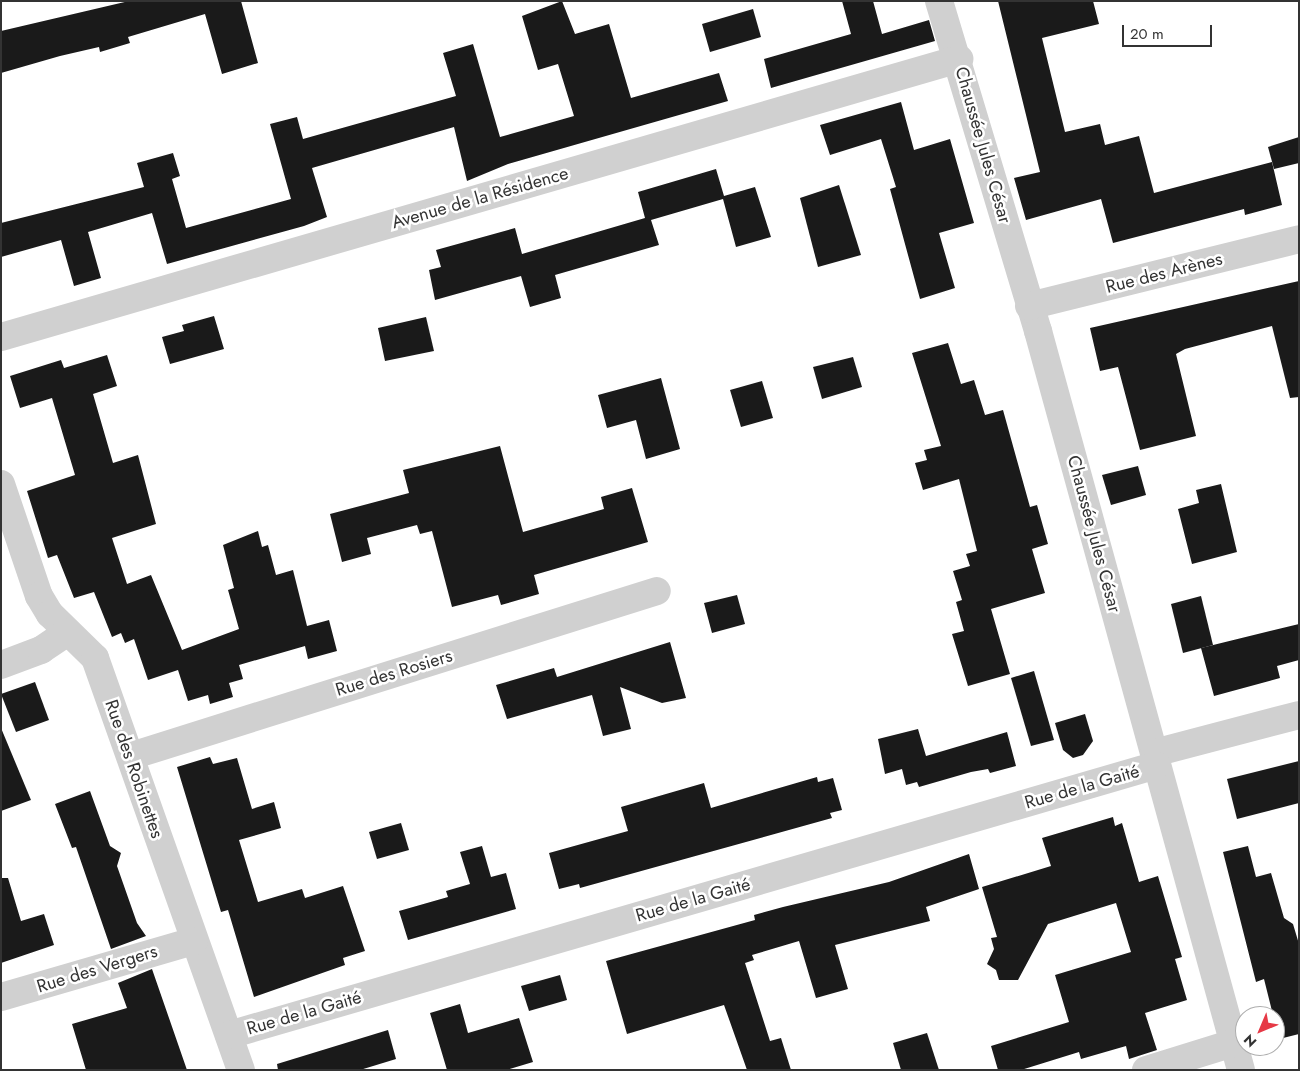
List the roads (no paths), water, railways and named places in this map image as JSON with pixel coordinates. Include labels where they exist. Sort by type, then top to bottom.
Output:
[{"type":"street","name":"Chaussée Jules César","points":[[939,1],[959,59],[1029,306],[1241,1070]]},
{"type":"street","name":"Avenue de la Résidence","points":[[1,337],[959,59]]},
{"type":"street","name":"Rue des Arènes","points":[[1029,306],[1299,239]]},
{"type":"street","name":"Rue des Robinettes","points":[[1,484],[39,596],[68,632],[95,658],[241,1070]]},
{"type":"street","name":"Rue des Rosiers","points":[[131,756],[657,591]]},
{"type":"street","points":[[1,665],[41,650],[68,632]]},
{"type":"street","name":"Rue de la Gaité","points":[[229,1036],[1299,715]]},
{"type":"street","name":"Rue des Vergers","points":[[1,998],[194,941]]},
{"type":"street","points":[[1146,1070],[1233,1043]]}]
